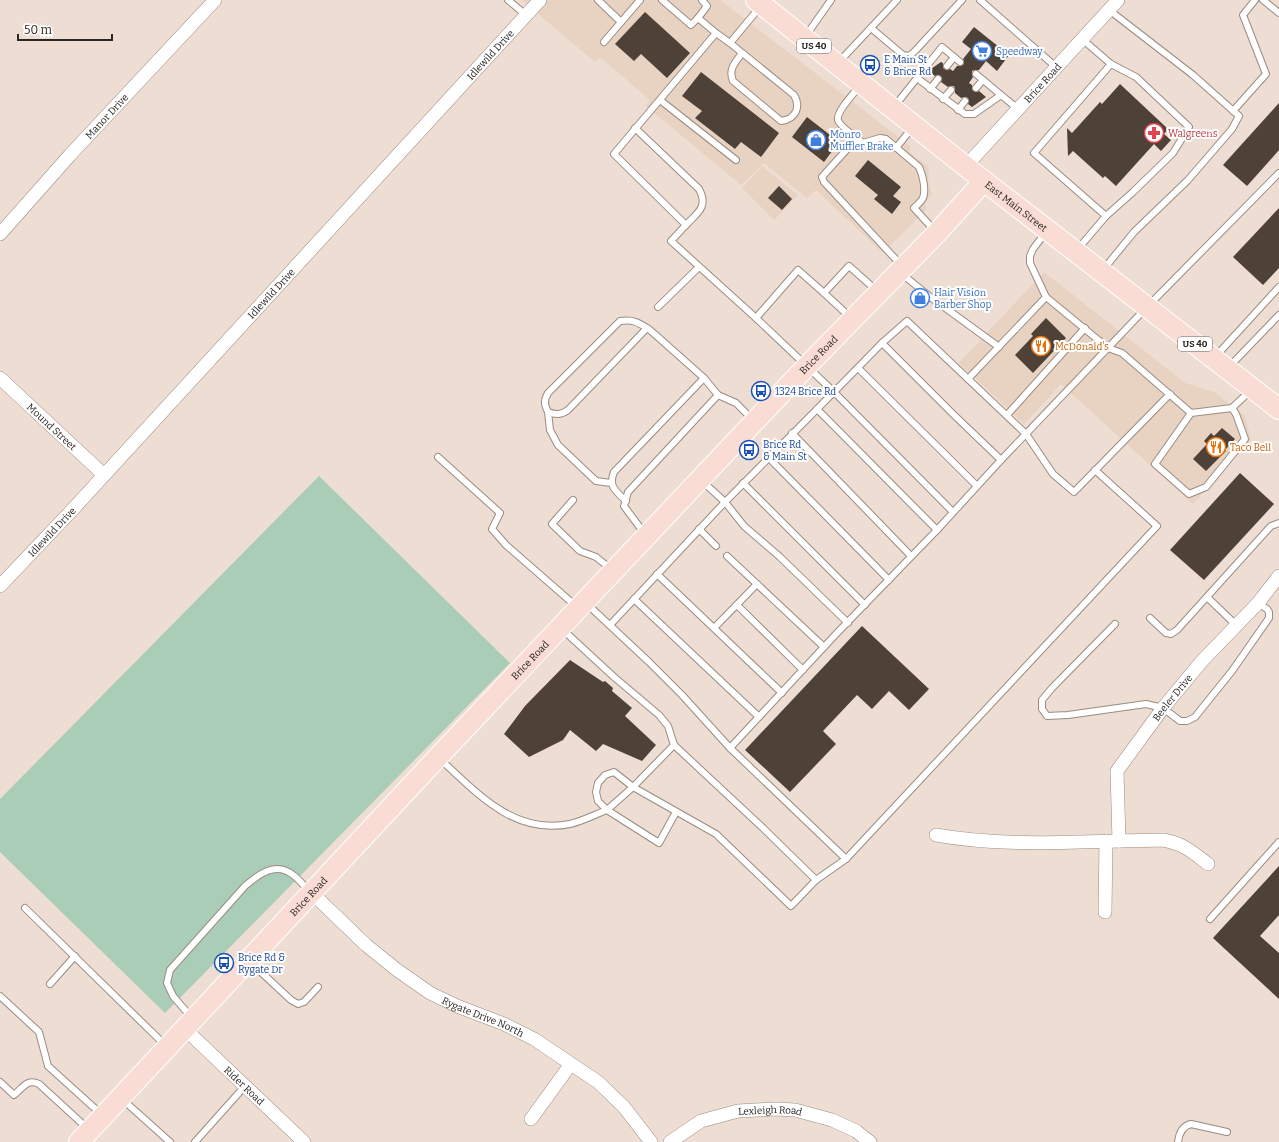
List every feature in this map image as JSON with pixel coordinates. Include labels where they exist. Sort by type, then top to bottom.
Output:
[{"type":"main road","name":"East Main Street","points":[[759,2],[1075,252],[1279,409]]},
{"type":"main road","name":"Brice Road","points":[[91,1130],[560,627],[806,367],[937,233],[984,180]]},
{"type":"street","name":"Manor Drive","points":[[0,234],[70,155],[215,0]]},
{"type":"street","name":"Idlewild Drive","points":[[0,586],[104,475],[540,0]]},
{"type":"street","name":"Brice Road","points":[[966,166],[1118,0]]},
{"type":"street","name":"Mound Street","points":[[0,378],[104,475]]},
{"type":"street","name":"Beeler Drive","points":[[1105,912],[1117,771],[1164,708],[1202,661],[1258,603],[1279,576]]},
{"type":"street","points":[[936,835],[965,840],[1030,842],[1163,840],[1176,842],[1208,864]]},
{"type":"street","name":"Rygate Drive North","points":[[312,894],[366,945],[396,970],[425,989],[456,1006],[504,1024],[534,1039],[598,1082],[624,1107],[651,1142]]},
{"type":"street","name":"Rider Road","points":[[189,1025],[245,1086],[304,1142]]},
{"type":"street","points":[[531,1120],[571,1064]]},
{"type":"street","name":"Lexleigh Road","points":[[670,1142],[702,1121],[738,1111],[776,1108],[795,1110],[832,1120],[856,1131],[870,1142]]},
{"type":"lane","points":[[508,0],[526,15]]},
{"type":"lane","points":[[598,0],[621,22]]},
{"type":"lane","points":[[604,42],[640,0]]},
{"type":"lane","points":[[662,0],[691,25],[707,6],[702,0]]},
{"type":"lane","points":[[804,38],[831,0]]},
{"type":"lane","points":[[837,64],[898,0]]},
{"type":"lane","points":[[871,28],[904,55],[909,56],[962,0]]},
{"type":"lane","points":[[980,0],[1056,67]]},
{"type":"lane","points":[[1233,111],[1266,74],[1243,15],[1255,0]]},
{"type":"lane","points":[[1263,0],[1279,13]]},
{"type":"lane","points":[[730,43],[759,2]]},
{"type":"lane","points":[[1102,272],[1134,232],[1188,180],[1232,129],[1239,116],[1193,75],[1109,10]]},
{"type":"lane","points":[[698,18],[730,43],[794,95],[798,101],[797,108],[793,116],[788,120],[781,121],[733,81],[730,76],[732,68],[742,53]]},
{"type":"lane","points":[[686,225],[614,154],[716,33]]},
{"type":"lane","points":[[1075,252],[1106,216],[1173,154],[1188,127],[1136,77],[1111,64],[1082,39]]},
{"type":"lane","points":[[893,108],[942,47],[960,62]]},
{"type":"lane","points":[[947,66],[954,57]]},
{"type":"lane","points":[[1106,216],[1034,153],[1111,64]]},
{"type":"lane","points":[[976,74],[1018,109]]},
{"type":"lane","points":[[917,78],[965,114],[974,114],[1001,95]]},
{"type":"lane","points":[[930,88],[938,79]]},
{"type":"lane","points":[[976,88],[983,80]]},
{"type":"lane","points":[[862,84],[839,113],[838,119],[840,124],[863,143],[880,138],[886,139],[919,167],[922,173],[924,193],[922,200],[914,208],[937,233]]},
{"type":"lane","points":[[944,99],[951,90]]},
{"type":"lane","points":[[660,100],[736,160]]},
{"type":"lane","points":[[958,110],[965,101]]},
{"type":"lane","points":[[896,148],[914,125]]},
{"type":"lane","points":[[636,128],[699,189],[703,197],[704,203],[702,208],[671,241],[756,318],[834,392],[953,512]]},
{"type":"lane","points":[[857,138],[822,177],[824,182],[902,269],[929,296],[999,347]]},
{"type":"lane","points":[[730,748],[1147,307],[1279,173]]},
{"type":"lane","points":[[1048,230],[1033,249],[1030,256],[1030,263],[1046,296],[1108,348],[1122,353],[1191,413]]},
{"type":"lane","points":[[824,293],[849,266],[879,292]]},
{"type":"lane","points":[[658,307],[698,267]]},
{"type":"lane","points":[[756,318],[798,270],[853,319]]},
{"type":"lane","points":[[1221,364],[1279,287]]},
{"type":"lane","points":[[968,379],[1046,296]]},
{"type":"lane","points":[[1221,364],[1278,317]]},
{"type":"lane","points":[[611,483],[596,481],[558,445],[550,430],[545,398],[548,392],[620,321],[630,320],[647,328],[704,378],[718,395],[736,403],[755,422]]},
{"type":"lane","points":[[610,625],[768,457],[882,343],[907,321],[1026,434],[1053,474],[1074,492],[1170,394]]},
{"type":"lane","points":[[548,412],[555,415],[563,414],[568,410],[647,328]]},
{"type":"lane","points":[[1007,415],[1085,328]]},
{"type":"lane","points":[[882,343],[1001,460]]},
{"type":"lane","points":[[858,368],[977,486]]},
{"type":"lane","points":[[626,501],[613,488],[610,480],[614,472],[704,378]]},
{"type":"lane","points":[[1232,408],[1236,414],[1245,439],[1206,487],[1189,494],[1155,464],[1191,413],[1232,408],[1252,388]]},
{"type":"lane","points":[[646,536],[624,506],[628,492],[718,395]]},
{"type":"lane","points":[[817,409],[937,530]]},
{"type":"lane","points":[[792,433],[911,556]]},
{"type":"lane","points":[[438,457],[500,513],[492,529],[506,545],[581,605],[610,625],[682,695],[730,748],[846,859]]},
{"type":"lane","points":[[768,457],[889,580]]},
{"type":"lane","points":[[676,812],[659,843],[607,810],[598,801],[596,792],[598,783],[605,775],[614,772],[633,787],[716,834],[792,906],[816,880],[846,859],[1157,526],[1095,470]]},
{"type":"lane","points":[[700,479],[725,502],[744,526],[780,557],[848,623]]},
{"type":"lane","points":[[743,484],[865,605]]},
{"type":"lane","points":[[573,500],[552,524],[580,551],[596,557],[613,571]]},
{"type":"lane","points":[[1150,618],[1166,633],[1171,634],[1177,630],[1271,526],[1279,523]]},
{"type":"lane","points":[[699,529],[716,546]]},
{"type":"lane","points":[[727,556],[824,647]]},
{"type":"lane","points":[[657,574],[782,692]]},
{"type":"lane","points":[[714,628],[757,584]]},
{"type":"lane","points":[[1207,597],[1236,625]]},
{"type":"lane","points":[[634,600],[759,717]]},
{"type":"lane","points":[[1115,624],[1042,700],[1042,709],[1047,716],[1068,715],[1146,704],[1164,708],[1180,721],[1187,721],[1195,717],[1232,671],[1269,618],[1269,612],[1267,609],[1258,603]]},
{"type":"lane","points":[[737,605],[803,670]]},
{"type":"lane","points":[[560,627],[614,677],[659,715],[668,726],[674,745],[764,828],[816,880]]},
{"type":"lane","points":[[438,757],[497,809],[517,820],[541,826],[571,824],[607,810],[633,787],[674,745]]},
{"type":"lane","points":[[1210,919],[1279,842]]},
{"type":"lane","points":[[189,1025],[167,983],[170,970],[245,886],[259,874],[272,869],[287,871],[312,894]]},
{"type":"lane","points":[[25,908],[168,1047]]},
{"type":"lane","points":[[50,984],[75,956]]},
{"type":"lane","points":[[249,961],[298,1004],[304,1002],[318,987]]},
{"type":"lane","points":[[0,996],[39,1032],[48,1066],[91,1130]]},
{"type":"lane","points":[[0,1082],[14,1095],[28,1083],[34,1082],[39,1084],[91,1130]]},
{"type":"lane","points":[[195,1142],[245,1086]]},
{"type":"lane","points":[[121,1098],[170,1142]]},
{"type":"lane","points":[[1178,1142],[1182,1130],[1186,1125],[1191,1124],[1227,1132]]},
{"type":"shaded area","points":[[522,0],[720,0],[910,146],[909,152],[929,167],[928,181],[932,194],[925,203],[926,210],[883,253],[816,190],[807,198],[764,163],[741,185],[646,106],[650,100],[600,57],[595,62]]},
{"type":"shaded area","points":[[762,166],[798,195],[774,220],[742,188]]},
{"type":"shaded area","points":[[1044,272],[1185,383],[1214,392],[1245,416],[1251,440],[1193,504],[1061,384],[1024,424],[959,363]]},
{"type":"green space","points":[[319,476],[510,663],[165,1013],[0,852],[0,799]]},
{"type":"building","points":[[645,12],[690,53],[667,78],[641,54],[634,61],[615,44]]},
{"type":"building","points":[[974,27],[1009,55],[997,71],[986,61],[979,70],[972,71],[973,77],[969,83],[972,85],[972,90],[976,92],[979,91],[986,97],[972,107],[968,104],[968,98],[961,98],[955,93],[954,86],[948,87],[941,82],[941,76],[935,76],[928,71],[941,62],[943,63],[943,68],[953,71],[957,66],[963,65],[963,59],[971,49],[962,42]]},
{"type":"building","points":[[701,72],[779,133],[761,157],[741,142],[735,149],[695,118],[702,111],[682,96]]},
{"type":"building","name":"Walgreens","points":[[1120,84],[1168,129],[1164,134],[1171,140],[1161,151],[1154,144],[1116,186],[1105,176],[1103,178],[1073,151],[1068,156],[1067,128],[1072,133],[1100,102],[1102,104]]},
{"type":"building","points":[[1279,103],[1279,150],[1247,186],[1223,165]]},
{"type":"building","name":"Monro Muffler Brake","points":[[807,117],[839,142],[824,162],[792,137]]},
{"type":"building","points":[[868,160],[901,187],[893,196],[901,202],[892,214],[874,199],[878,195],[855,176]]},
{"type":"building","points":[[779,186],[792,199],[782,210],[768,198]]},
{"type":"building","points":[[1279,208],[1279,268],[1263,285],[1233,257]]},
{"type":"building","name":"McDonald's","points":[[1046,318],[1066,338],[1033,373],[1015,355],[1033,336],[1031,334]]},
{"type":"building","name":"Taco Bell","points":[[1222,428],[1235,439],[1225,450],[1226,451],[1206,471],[1193,459],[1207,444],[1204,441],[1211,433],[1214,436]]},
{"type":"building","points":[[1240,473],[1274,504],[1204,580],[1170,550]]},
{"type":"building","points":[[862,626],[929,689],[909,710],[889,691],[872,709],[857,695],[823,731],[836,744],[790,792],[745,750]]},
{"type":"building","points":[[570,660],[603,682],[605,681],[613,688],[612,691],[632,708],[625,716],[656,745],[642,761],[603,744],[596,751],[570,730],[563,740],[529,757],[504,734],[525,706]]},
{"type":"building","points":[[1279,866],[1279,915],[1260,936],[1279,953],[1279,999],[1213,938]]},
{"type":"place","name":"Speedway","points":[[982,51]]},
{"type":"place","name":"E Main St & Brice Rd","points":[[870,65]]},
{"type":"place","name":"Walgreens","points":[[1154,133]]},
{"type":"place","name":"Monro Muffler Brake","points":[[816,140]]},
{"type":"place","name":"Hair Vision Barber Shop","points":[[920,298]]},
{"type":"place","name":"McDonald's","points":[[1041,346]]},
{"type":"place","name":"1324 Brice Rd","points":[[761,391]]},
{"type":"place","name":"Taco Bell","points":[[1216,447]]},
{"type":"place","name":"Brice Rd & Main St","points":[[749,450]]},
{"type":"place","name":"Brice Rd & Rygate Dr","points":[[224,963]]}]
